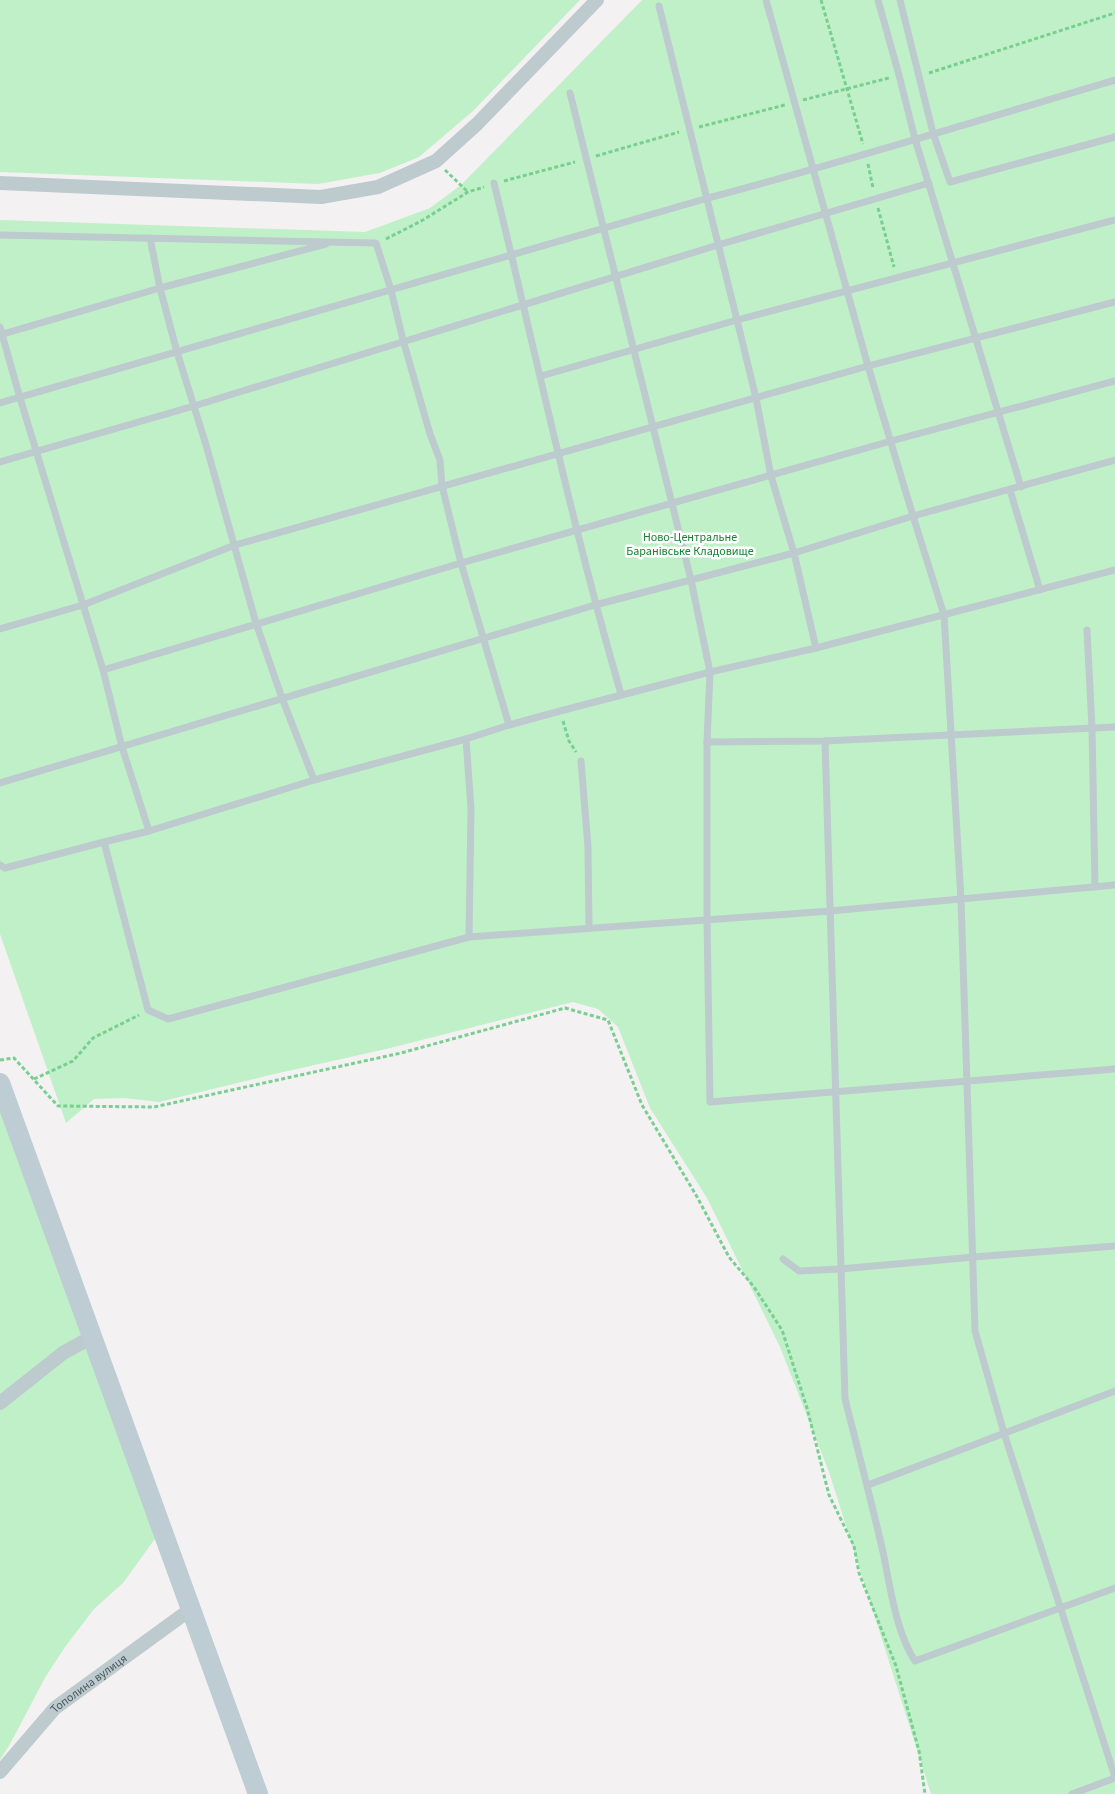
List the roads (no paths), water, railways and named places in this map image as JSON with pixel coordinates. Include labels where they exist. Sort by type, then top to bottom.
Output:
[{"type":"main road","points":[[0,1082],[258,1794]]},
{"type":"street","points":[[0,183],[321,198],[378,187],[436,161],[477,124],[597,0]]},
{"type":"street","points":[[0,1403],[63,1353],[92,1337]]},
{"type":"street","name":"Тополина вулиця","points":[[0,1772],[55,1708],[191,1609]]},
{"type":"lane","points":[[766,0],[868,366],[912,516],[944,615],[961,900],[975,1331],[1004,1434],[1115,1777],[1072,1794]]},
{"type":"lane","points":[[878,0],[900,75],[915,139],[999,411],[1020,487]]},
{"type":"lane","points":[[900,0],[933,133],[950,182],[1115,137]]},
{"type":"lane","points":[[659,6],[756,398],[771,476],[794,553],[816,648]]},
{"type":"lane","points":[[0,403],[708,198],[814,170],[1115,80]]},
{"type":"lane","points":[[570,93],[691,580],[710,672],[707,742],[706,920],[710,1102],[1115,1069]]},
{"type":"lane","points":[[0,462],[194,406],[403,340],[929,183]]},
{"type":"lane","points":[[494,184],[524,304],[576,531],[621,694]]},
{"type":"lane","points":[[541,376],[737,320],[1115,220]]},
{"type":"lane","points":[[0,235],[376,243],[391,290],[430,434],[440,460],[442,486],[461,563],[485,638],[509,725]]},
{"type":"lane","points":[[150,238],[160,288],[177,352],[235,545],[256,623],[282,698],[314,780]]},
{"type":"lane","points":[[149,830],[122,747],[103,670],[1,333],[334,242]]},
{"type":"lane","points":[[0,630],[82,605],[235,545],[868,366],[1115,302]]},
{"type":"lane","points":[[103,670],[461,563],[671,505],[891,441],[1115,381]]},
{"type":"lane","points":[[0,783],[596,605],[794,553],[912,516],[1115,460]]},
{"type":"lane","points":[[1010,490],[1040,590]]},
{"type":"lane","points":[[0,865],[5,868],[149,830],[314,780],[466,739],[621,694],[816,648],[1115,570]]},
{"type":"lane","points":[[1087,630],[1092,728],[1095,887]]},
{"type":"lane","points":[[707,742],[825,741],[1115,727]]},
{"type":"lane","points":[[466,739],[471,809],[469,937]]},
{"type":"lane","points":[[825,741],[845,1399],[868,1485],[907,1650],[915,1661],[1115,1588]]},
{"type":"lane","points":[[581,760],[588,847],[589,928]]},
{"type":"lane","points":[[104,842],[148,1010],[168,1019],[469,937],[830,911],[1115,885]]},
{"type":"lane","points":[[783,1260],[799,1271],[1115,1246]]},
{"type":"lane","points":[[868,1485],[1115,1391]]},
{"type":"park label","name":"Ново-Центральне Баранівське Кладовище","points":[[690,544]]}]
